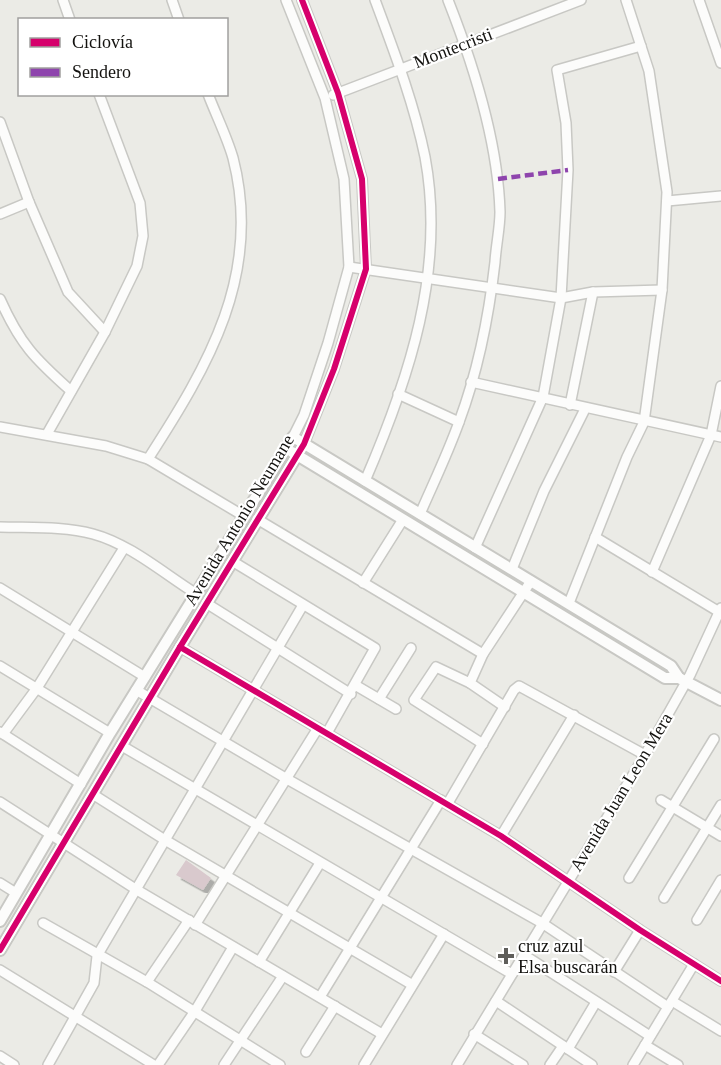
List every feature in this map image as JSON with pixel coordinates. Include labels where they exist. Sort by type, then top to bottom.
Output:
[{"type":"street","points":[[63,0],[69,18]]},
{"type":"street","points":[[172,0],[178,18]]},
{"type":"street","name":"Avenida Antonio Neumane","points":[[0,921],[195,592],[292,437],[304,415],[328,343],[349,267],[344,179],[325,98],[286,0]]},
{"type":"street","name":"Avenida Antonio Neumane","points":[[0,950],[206,603],[304,444],[334,369],[366,269],[362,179],[338,93],[302,0]]},
{"type":"street","points":[[365,481],[398,394],[425,302],[432,242],[429,187],[424,156],[401,68],[375,0]]},
{"type":"street","points":[[420,514],[459,422],[471,382],[492,286],[500,214],[498,179],[465,43],[448,0]]},
{"type":"street","name":"Montecristi","points":[[325,98],[563,3],[581,0]]},
{"type":"street","points":[[569,603],[644,422],[662,290],[667,201],[649,71],[626,0]]},
{"type":"street","points":[[699,0],[721,63]]},
{"type":"street","points":[[476,548],[543,397],[561,298],[568,170],[566,123],[557,70],[641,46]]},
{"type":"street","points":[[47,434],[105,332],[137,266],[143,236],[140,203],[100,96]]},
{"type":"street","points":[[148,459],[188,396],[225,321],[238,264],[241,221],[233,158],[209,96]]},
{"type":"street","points":[[0,122],[29,202],[68,292],[78,306],[105,332]]},
{"type":"street","points":[[667,201],[721,196]]},
{"type":"street","points":[[0,214],[29,202]]},
{"type":"street","points":[[349,267],[492,286],[561,298],[592,292],[662,290]]},
{"type":"street","points":[[570,405],[592,292]]},
{"type":"street","points":[[0,299],[14,331],[27,350],[71,391]]},
{"type":"street","points":[[471,382],[543,397],[585,409],[716,436]]},
{"type":"street","points":[[652,572],[716,436],[721,386]]},
{"type":"street","points":[[398,394],[459,422]]},
{"type":"street","points":[[512,569],[544,491],[585,409]]},
{"type":"street","points":[[0,427],[47,434],[148,459],[242,515]]},
{"type":"street","points":[[292,437],[671,666],[683,680]]},
{"type":"street","points":[[285,449],[665,678],[683,680],[721,700]]},
{"type":"street","points":[[257,519],[483,654]]},
{"type":"street","points":[[363,583],[402,521]]},
{"type":"street","points":[[0,526],[74,530],[97,535],[124,548],[195,592]]},
{"type":"street","points":[[595,537],[720,611]]},
{"type":"street","points":[[81,784],[2,733],[37,688],[124,548]]},
{"type":"street","points":[[232,561],[375,648],[327,733]]},
{"type":"street","points":[[470,683],[483,654],[531,581]]},
{"type":"street","points":[[0,588],[145,677]]},
{"type":"street","points":[[206,603],[278,649],[396,709]]},
{"type":"street","points":[[48,1065],[94,983],[97,956],[196,791],[303,605]]},
{"type":"street","name":"Avenida Juan Leon Mera","points":[[458,1065],[474,1034],[645,754],[720,611]]},
{"type":"street","points":[[180,647],[501,836],[640,930],[721,981]]},
{"type":"street","points":[[379,699],[411,648]]},
{"type":"street","points":[[0,666],[110,733]]},
{"type":"street","points":[[483,744],[414,700],[436,667],[470,683],[505,707]]},
{"type":"street","points":[[320,997],[412,849],[519,686],[645,754]]},
{"type":"street","points":[[136,690],[287,780],[542,923],[614,972],[721,1031]]},
{"type":"street","points":[[501,836],[574,715]]},
{"type":"street","points":[[147,982],[228,877],[256,825],[287,780],[318,728]]},
{"type":"street","points":[[629,878],[714,739]]},
{"type":"street","points":[[122,746],[512,974]]},
{"type":"street","points":[[94,795],[165,840],[411,984]]},
{"type":"street","points":[[661,800],[721,836]]},
{"type":"street","points":[[0,802],[137,890],[382,1034]]},
{"type":"street","points":[[664,898],[721,805]]},
{"type":"street","points":[[259,962],[320,863]]},
{"type":"street","points":[[697,920],[721,880]]},
{"type":"street","points":[[0,883],[16,892]]},
{"type":"street","points":[[43,923],[97,956],[147,982],[280,1065]]},
{"type":"street","points":[[614,972],[640,930]]},
{"type":"street","points":[[364,1065],[411,984],[444,934]]},
{"type":"street","points":[[0,970],[156,1065],[195,1011],[233,947]]},
{"type":"street","points":[[524,955],[596,1002],[678,1065]]},
{"type":"street","points":[[633,1065],[694,964]]},
{"type":"street","points":[[224,1065],[283,976]]},
{"type":"street","points":[[496,1001],[592,1065]]},
{"type":"street","points":[[550,1065],[565,1048],[596,1002]]},
{"type":"street","points":[[306,1052],[335,1006]]},
{"type":"street","points":[[474,1034],[523,1065]]},
{"type":"street","points":[[0,1056],[14,1065]]},
{"type":"building","points":[[186,860],[211,878],[203,890],[176,875]]},
{"type":"marked path","points":[[498,179],[568,170]]},
{"type":"cycle path","points":[[0,950],[304,444],[334,369],[366,269],[362,179],[338,93],[302,0]]},
{"type":"cycle path","points":[[180,647],[501,836],[640,930],[721,981]]},
{"type":"place","name":"cruz azul Elsa buscarán","points":[[506,956]]}]
